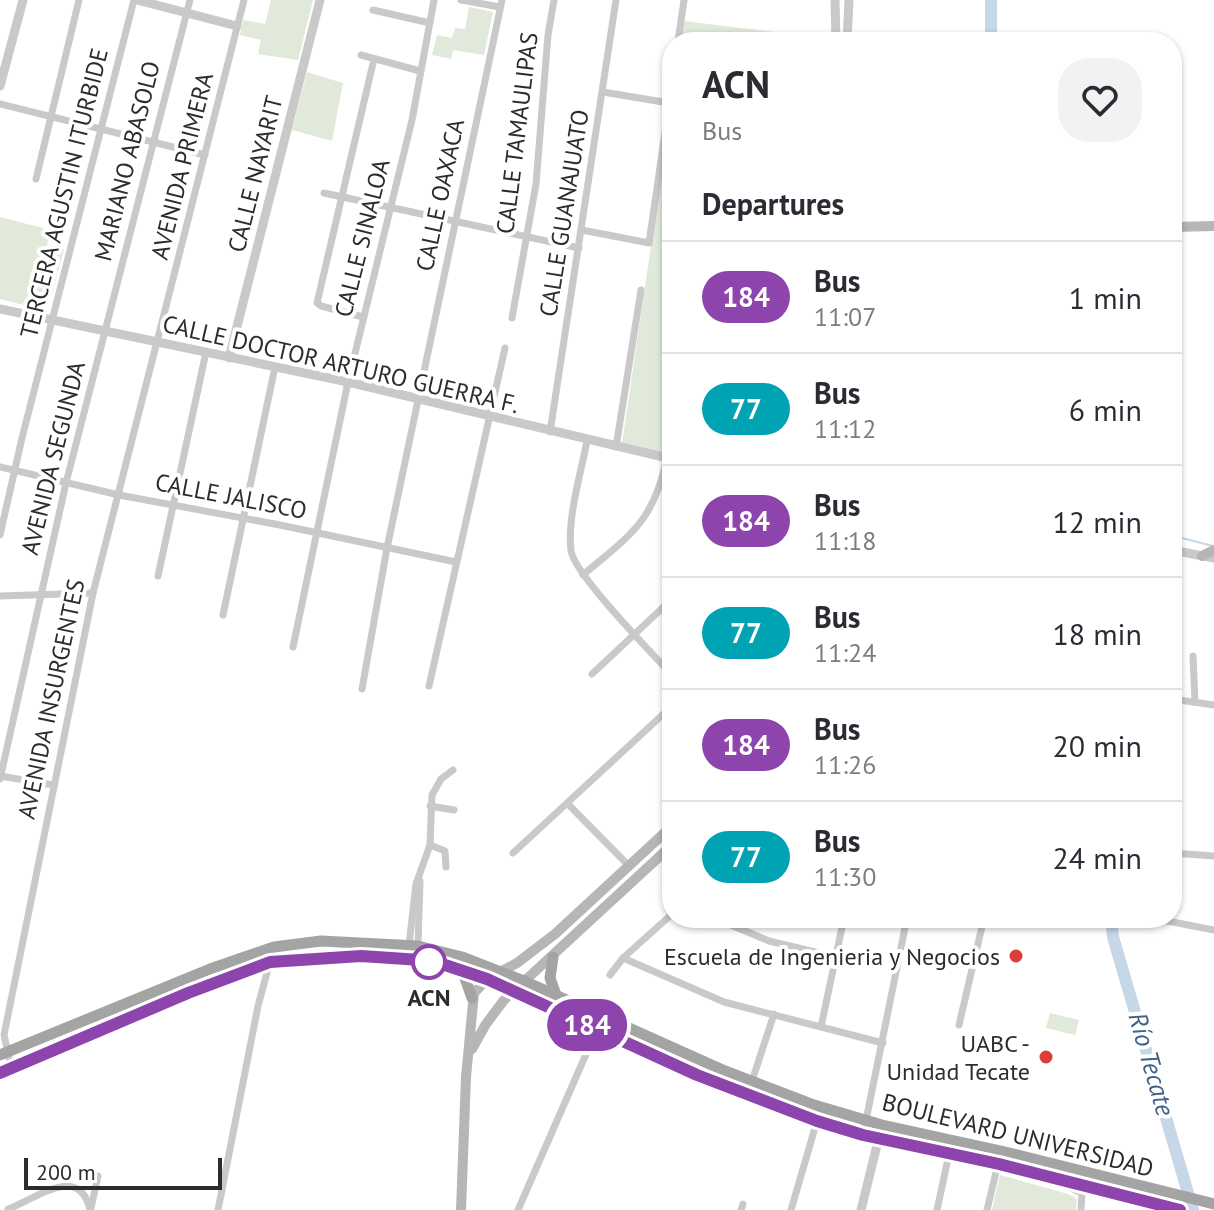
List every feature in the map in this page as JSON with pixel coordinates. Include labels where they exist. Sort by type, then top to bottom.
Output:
[{"type":"main road","points":[[1182,227],[1214,226]]},
{"type":"main road","points":[[1202,556],[1214,550]]},
{"type":"main road","points":[[472,998],[487,979],[525,957],[555,934],[662,835]]},
{"type":"main road","points":[[469,1055],[494,1012],[513,992],[662,854]]},
{"type":"main road","name":"BOULEVARD UNIVERSIDAD","points":[[3,1054],[210,969],[274,947],[321,941],[413,945],[462,957],[524,981],[725,1071],[865,1120],[1214,1204]]},
{"type":"main road","name":"BOULEVARD UNIVERSIDAD","points":[[5,1070],[270,962],[361,956],[421,960],[487,979],[697,1075],[817,1121],[863,1135],[999,1164],[1174,1209]]},
{"type":"main road","points":[[553,957],[550,978],[556,995]]},
{"type":"main road","points":[[461,1210],[472,998],[462,970]]},
{"type":"main road","points":[[697,1075],[699,1070],[706,1068],[725,1071]]},
{"type":"street","points":[[0,86],[23,0]]},
{"type":"street","points":[[36,179],[79,0]]},
{"type":"street","points":[[135,0],[237,26]]},
{"type":"street","name":"TERCERA AGUSTIN ITURBIDE","points":[[0,535],[135,0]]},
{"type":"street","name":"MARIANO ABASOLO","points":[[104,333],[190,0]]},
{"type":"street","name":"AVENIDA PRIMERA","points":[[158,342],[244,0]]},
{"type":"street","name":"CALLE NAYARIT","points":[[229,358],[320,0]]},
{"type":"street","name":"CALLE SINALOA","points":[[293,647],[348,382],[412,120],[434,0]]},
{"type":"street","points":[[461,0],[501,4]]},
{"type":"street","name":"CALLE TAMAULIPAS","points":[[512,318],[536,184],[548,35],[554,0]]},
{"type":"street","name":"CALLE GUANAJUATO","points":[[550,432],[616,0]]},
{"type":"street","points":[[679,32],[684,0]]},
{"type":"street","points":[[835,0],[836,32]]},
{"type":"street","points":[[847,32],[849,0]]},
{"type":"street","name":"CALLE OAXACA","points":[[362,689],[387,548],[501,4]]},
{"type":"street","points":[[373,10],[430,23]]},
{"type":"street","points":[[361,55],[420,71]]},
{"type":"street","points":[[363,317],[321,306],[318,300],[374,59]]},
{"type":"street","points":[[603,92],[662,102]]},
{"type":"street","points":[[0,104],[205,155]]},
{"type":"street","points":[[582,230],[649,243],[662,152]]},
{"type":"street","points":[[324,193],[579,248]]},
{"type":"street","points":[[616,447],[641,290]]},
{"type":"street","name":"CALLE DOCTOR ARTURO GUERRA F.","points":[[0,309],[348,382],[662,457]]},
{"type":"street","name":"AVENIDA SEGUNDA","points":[[0,777],[66,483],[104,333]]},
{"type":"street","name":"AVENIDA INSURGENTES","points":[[5,1070],[6,1025],[93,593],[158,342]]},
{"type":"street","points":[[429,686],[505,348]]},
{"type":"street","points":[[158,576],[206,352]]},
{"type":"street","points":[[223,615],[275,367]]},
{"type":"street","points":[[587,441],[570,540],[572,554],[583,575],[662,664]]},
{"type":"street","name":"CALLE JALISCO","points":[[0,467],[119,495],[243,517],[456,562]]},
{"type":"street","points":[[583,575],[644,519],[662,483]]},
{"type":"street","points":[[1182,552],[1214,558]]},
{"type":"street","points":[[0,596],[93,593]]},
{"type":"street","points":[[592,674],[662,609]]},
{"type":"street","points":[[1193,656],[1195,702]]},
{"type":"street","points":[[1182,700],[1214,705]]},
{"type":"street","points":[[513,853],[662,715]]},
{"type":"street","points":[[413,945],[419,875],[430,845],[430,806],[437,786],[453,770]]},
{"type":"street","points":[[0,777],[53,785]]},
{"type":"street","points":[[568,804],[628,865]]},
{"type":"street","points":[[430,806],[454,810]]},
{"type":"street","points":[[430,845],[445,851],[446,867]]},
{"type":"street","points":[[1182,854],[1214,856]]},
{"type":"street","points":[[610,975],[623,958],[662,923]]},
{"type":"street","points":[[1182,924],[1214,930]]},
{"type":"street","points":[[738,928],[769,941],[836,957]]},
{"type":"street","points":[[821,1027],[842,928]]},
{"type":"street","points":[[863,1135],[905,928]]},
{"type":"street","points":[[959,1025],[982,928]]},
{"type":"street","points":[[218,1210],[258,1006],[274,947]]},
{"type":"street","points":[[623,958],[701,994],[883,1043]]},
{"type":"street","points":[[752,1081],[774,1014]]},
{"type":"street","points":[[518,1210],[597,1029]]},
{"type":"street","points":[[791,1210],[817,1121]]},
{"type":"street","points":[[861,1210],[882,1125]]},
{"type":"street","points":[[987,1210],[1001,1151]]},
{"type":"street","points":[[937,1210],[949,1154]]},
{"type":"street","points":[[90,1210],[98,1176]]},
{"type":"street","points":[[1054,1178],[1060,1184],[1082,1193],[1081,1210]]},
{"type":"street","points":[[8,1209],[57,1186],[69,1186],[82,1189],[90,1210]]},
{"type":"green space","points":[[271,0],[313,0],[298,60],[258,54],[261,40],[240,35],[243,20],[265,24]]},
{"type":"green space","points":[[469,7],[493,12],[484,55],[453,50],[451,59],[432,55],[437,35],[452,38],[455,28],[465,29]]},
{"type":"green space","points":[[684,21],[774,32],[682,32]]},
{"type":"green space","points":[[307,72],[343,83],[332,141],[292,130]]},
{"type":"green space","points":[[662,170],[662,452],[622,444]]},
{"type":"green space","points":[[0,217],[50,230],[47,246],[64,250],[51,297],[35,293],[32,307],[0,299]]},
{"type":"green space","points":[[1050,1013],[1079,1020],[1075,1035],[1046,1028]]},
{"type":"green space","points":[[1000,1175],[1068,1194],[1077,1199],[1076,1210],[992,1210]]},
{"type":"waterway","name":"Río Tecate","points":[[991,0],[991,32]]},
{"type":"waterway","points":[[1182,538],[1213,546]]},
{"type":"waterway","name":"Río Tecate","points":[[1112,928],[1193,1210]]},
{"type":"bus line","name":"184","points":[[0,1073],[188,993],[270,962],[361,956],[421,960],[487,979],[697,1075],[817,1121],[863,1135],[999,1164],[1180,1210]]},
{"type":"place","name":"Escuela de Ingenieria y Negocios","points":[[1016,956]]},
{"type":"place","name":"ACN","points":[[429,962]]},
{"type":"place","name":"UABC - Unidad Tecate","points":[[1046,1057]]}]
